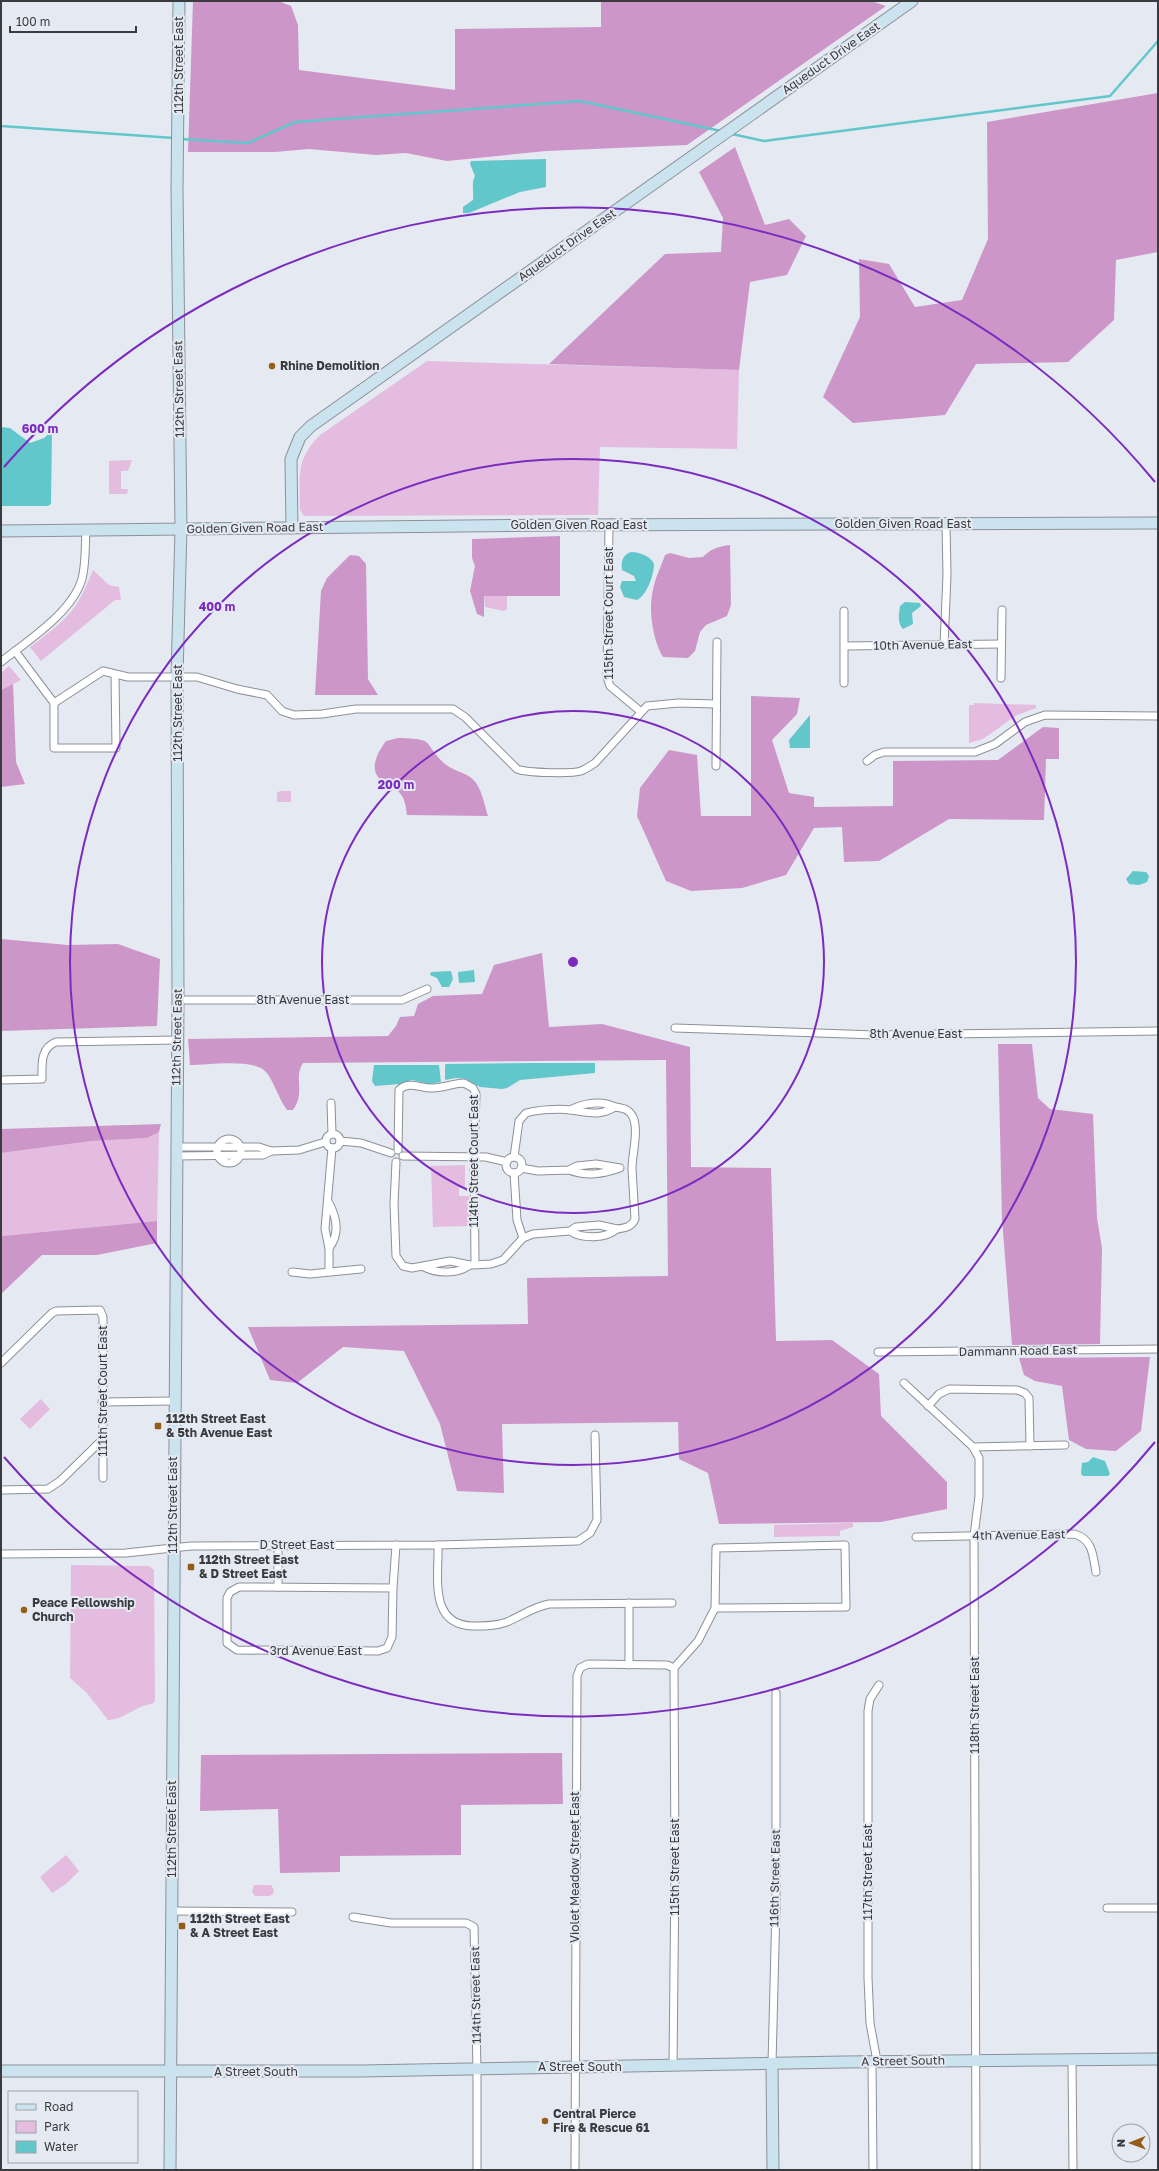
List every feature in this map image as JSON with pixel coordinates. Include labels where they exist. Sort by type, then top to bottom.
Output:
[{"type":"street","name":"112th Street East","points":[[170,2170],[174,1401],[178,1000],[177,676],[181,529],[178,197],[179,1]]},
{"type":"street","name":"Aqueduct Drive East","points":[[292,528],[291,459],[300,437],[311,426],[912,1]]},
{"type":"street","name":"Golden Given Road East","points":[[1,531],[609,525],[1158,523]]},
{"type":"street","points":[[944,644],[947,575],[946,524]]},
{"type":"street","name":"115th Street Court East","points":[[609,525],[608,677],[610,686],[640,711]]},
{"type":"street","points":[[1,662],[60,613],[75,594],[82,579],[85,565],[86,530]]},
{"type":"street","points":[[1001,678],[1002,610]]},
{"type":"street","points":[[844,611],[844,683]]},
{"type":"street","points":[[716,766],[717,642]]},
{"type":"street","name":"10th Avenue East","points":[[844,646],[1001,644]]},
{"type":"street","points":[[15,651],[54,703],[54,748],[116,748],[115,675]]},
{"type":"street","points":[[54,703],[103,671],[115,675],[197,677],[237,689],[267,695],[282,711],[294,715],[322,714],[356,709],[453,709],[465,717],[517,769],[528,772],[577,772],[588,767],[595,763],[640,711],[652,704],[716,704]]},
{"type":"street","points":[[866,761],[875,755],[884,752],[963,753],[984,749],[995,744],[1025,722],[1045,715],[1158,716]]},
{"type":"street","name":"8th Avenue East","points":[[178,1000],[402,1000],[427,989]]},
{"type":"street","name":"8th Avenue East","points":[[675,1028],[874,1034],[1158,1031]]},
{"type":"street","points":[[1,1080],[42,1079],[43,1055],[48,1046],[56,1042],[177,1040]]},
{"type":"street","name":"114th Street Court East","points":[[398,1150],[399,1090],[409,1085],[432,1088],[464,1083],[473,1088],[476,1107],[473,1264]]},
{"type":"street","points":[[331,1103],[332,1134]]},
{"type":"street","points":[[396,1162],[394,1204],[396,1256],[407,1268],[424,1267],[433,1263],[450,1261],[473,1264],[491,1264],[502,1260],[523,1238],[542,1232],[570,1231],[576,1227],[599,1225],[617,1229],[630,1226],[635,1219],[632,1168],[634,1121],[628,1110],[609,1104],[598,1103],[580,1105],[570,1110]]},
{"type":"street","points":[[340,1141],[361,1143],[391,1153],[398,1150],[403,1156],[486,1157],[507,1162],[514,1157],[519,1121],[526,1113],[570,1110],[591,1114],[608,1112],[615,1107]]},
{"type":"street","points":[[332,1134],[337,1136],[340,1141]]},
{"type":"street","points":[[325,1142],[327,1136],[332,1134]]},
{"type":"street","points":[[229,1139],[236,1141],[240,1147],[240,1155],[236,1161],[229,1163],[222,1161],[218,1155],[218,1147],[222,1141],[229,1139]]},
{"type":"street","points":[[325,1142],[328,1147],[332,1148],[338,1146],[340,1141]]},
{"type":"street","points":[[240,1147],[259,1147],[271,1151],[299,1150],[325,1142]]},
{"type":"street","points":[[176,1151],[218,1147]]},
{"type":"street","points":[[329,1270],[329,1248],[325,1229],[329,1203],[332,1148]]},
{"type":"street","points":[[176,1151],[218,1155]]},
{"type":"street","points":[[240,1155],[263,1155],[271,1151]]},
{"type":"street","points":[[391,1153],[392,1160],[396,1162]]},
{"type":"street","points":[[396,1162],[400,1161],[403,1156]]},
{"type":"street","points":[[514,1157],[522,1162],[521,1168],[514,1173]]},
{"type":"street","points":[[507,1162],[507,1168],[514,1173]]},
{"type":"street","points":[[521,1168],[538,1171],[569,1170],[578,1173],[600,1174],[620,1168],[632,1168]]},
{"type":"street","points":[[514,1173],[517,1220],[523,1238]]},
{"type":"street","points":[[329,1203],[334,1213],[336,1232],[334,1241],[329,1248]]},
{"type":"street","points":[[570,1231],[577,1235],[592,1236],[613,1233],[617,1229]]},
{"type":"street","points":[[424,1267],[431,1270],[444,1272],[466,1268],[473,1264]]},
{"type":"street","points":[[292,1272],[310,1274],[329,1270],[361,1269]]},
{"type":"street","name":"111th Street Court East","points":[[1,1364],[52,1313],[56,1311],[96,1308],[100,1310],[103,1317],[103,1478]]},
{"type":"street","name":"Dammann Road East","points":[[878,1352],[1158,1349]]},
{"type":"street","name":"118th Street East","points":[[904,1383],[973,1447],[979,1458],[979,1490],[974,1536],[976,2170]]},
{"type":"street","points":[[928,1406],[939,1394],[949,1389],[1011,1389],[1021,1391],[1029,1398],[1030,1446]]},
{"type":"street","points":[[102,1402],[174,1401]]},
{"type":"street","name":"D Street East","points":[[1,1554],[126,1553],[191,1546],[278,1544],[438,1545],[572,1541],[583,1539],[590,1533],[597,1520],[595,1435]]},
{"type":"street","points":[[1,1490],[48,1489],[60,1481],[102,1440]]},
{"type":"street","points":[[973,1447],[1065,1445]]},
{"type":"street","name":"4th Avenue East","points":[[916,1537],[1080,1536],[1089,1543],[1096,1572]]},
{"type":"street","points":[[278,1544],[278,1587],[393,1588],[396,1545]]},
{"type":"street","points":[[438,1545],[440,1603],[445,1614],[454,1622],[472,1626],[497,1625],[537,1607],[549,1604],[672,1603]]},
{"type":"street","points":[[628,1604],[629,1665],[667,1665],[674,1668],[698,1641],[715,1608],[716,1548],[845,1546],[846,1607],[715,1608]]},
{"type":"street","name":"3rd Avenue East","points":[[278,1587],[239,1587],[230,1592],[227,1598],[226,1635],[227,1643],[232,1648],[237,1650],[378,1651],[387,1648],[392,1637],[393,1588]]},
{"type":"street","name":"Violet Meadow Street East","points":[[575,2170],[574,2068],[577,1676],[580,1668],[588,1664],[629,1665]]},
{"type":"street","name":"115th Street East","points":[[673,2066],[675,1873],[674,1668]]},
{"type":"street","name":"117th Street East","points":[[873,2170],[874,2061],[870,2023],[868,1978],[868,1711],[870,1699],[879,1685]]},
{"type":"street","name":"116th Street East","points":[[772,2064],[776,1907],[776,1693]]},
{"type":"street","points":[[1107,1908],[1158,1908]]},
{"type":"street","points":[[172,1912],[292,1912]]},
{"type":"street","name":"114th Street East","points":[[353,1916],[391,1922],[470,1923],[475,1930],[477,2170]]},
{"type":"street","points":[[1072,2059],[1073,2170]]},
{"type":"street","name":"A Street South","points":[[1,2071],[171,2072],[477,2070],[541,2067],[574,2068],[874,2061],[1158,2059]]},
{"type":"street","points":[[772,2064],[773,2170]]},
{"type":"green space","points":[[427,361],[739,370],[737,449],[600,447],[598,515],[304,516],[300,510],[300,478],[303,461],[312,444],[320,435]]},
{"type":"green space","points":[[132,460],[128,471],[121,471],[121,489],[128,489],[127,494],[109,494],[109,461]]},
{"type":"green space","points":[[93,570],[109,585],[119,587],[121,600],[115,600],[41,661],[30,647],[53,630],[69,614],[87,585]]},
{"type":"green space","points":[[484,594],[507,594],[507,609],[504,611],[485,607]]},
{"type":"green space","points":[[9,666],[21,680],[1,690],[1,673]]},
{"type":"green space","points":[[974,703],[1036,705],[1036,708],[1017,715],[983,739],[969,743],[969,705],[974,705]]},
{"type":"green space","points":[[280,791],[291,791],[291,802],[277,802],[277,793]]},
{"type":"green space","points":[[159,1132],[157,1221],[1,1236],[1,1153],[92,1141],[147,1138]]},
{"type":"green space","points":[[465,1165],[465,1188],[459,1188],[459,1196],[469,1196],[470,1226],[433,1227],[431,1166]]},
{"type":"green space","points":[[41,1399],[50,1409],[30,1429],[20,1419]]},
{"type":"green space","points":[[853,1523],[853,1527],[840,1531],[840,1536],[774,1537],[774,1525]]},
{"type":"green space","points":[[71,1565],[149,1566],[154,1570],[155,1701],[152,1704],[141,1707],[119,1718],[108,1720],[86,1692],[70,1678]]},
{"type":"green space","points":[[66,1855],[79,1871],[66,1884],[52,1893],[40,1877]]},
{"type":"green space","points":[[254,1885],[271,1885],[274,1890],[273,1894],[269,1896],[255,1896],[252,1892]]},
{"type":"shaded area","points":[[193,1],[278,1],[291,6],[298,25],[299,70],[455,90],[455,29],[601,27],[601,1],[871,1],[886,6],[687,145],[546,151],[447,161],[406,153],[376,155],[309,149],[275,152],[188,152]]},
{"type":"shaded area","points":[[1158,93],[1158,252],[1116,260],[1114,320],[1068,362],[976,364],[945,415],[853,423],[823,397],[860,317],[859,259],[889,264],[915,307],[962,300],[988,239],[987,122]]},
{"type":"shaded area","points":[[735,147],[765,225],[789,219],[806,236],[787,275],[750,282],[739,370],[549,364],[665,254],[721,252],[723,218],[699,172]]},
{"type":"shaded area","points":[[560,536],[560,596],[484,596],[484,617],[477,614],[470,591],[475,566],[472,558],[472,539]]},
{"type":"shaded area","points":[[730,545],[731,605],[727,616],[706,625],[700,632],[695,651],[688,658],[663,657],[654,634],[651,607],[654,586],[665,555],[670,553],[689,558],[703,557],[715,548]]},
{"type":"shaded area","points":[[350,555],[359,556],[366,564],[368,679],[378,695],[315,695],[321,591],[327,578]]},
{"type":"shaded area","points":[[13,684],[16,762],[25,784],[1,787],[1,690]]},
{"type":"shaded area","points":[[751,696],[800,698],[797,714],[772,740],[789,793],[814,797],[814,807],[893,806],[893,761],[998,760],[1043,727],[1059,728],[1059,759],[1046,759],[1044,820],[949,819],[879,861],[844,862],[842,827],[814,828],[786,875],[742,888],[691,891],[666,881],[637,816],[640,788],[669,750],[697,755],[701,816],[751,816]]},
{"type":"shaded area","points":[[398,738],[419,739],[428,743],[445,764],[474,780],[482,794],[488,816],[407,815],[405,803],[401,794],[381,780],[375,771],[377,755],[386,741]]},
{"type":"shaded area","points":[[1,939],[68,945],[118,944],[160,959],[157,1026],[1,1031]]},
{"type":"shaded area","points":[[542,953],[549,1027],[602,1024],[690,1047],[691,1167],[771,1168],[776,1341],[832,1340],[879,1374],[881,1416],[947,1482],[947,1509],[881,1522],[719,1524],[708,1473],[679,1459],[678,1422],[502,1424],[504,1493],[457,1491],[440,1424],[404,1351],[343,1347],[297,1383],[270,1380],[248,1327],[528,1324],[527,1278],[668,1276],[666,1060],[303,1063],[299,1074],[299,1097],[293,1110],[287,1110],[269,1076],[260,1068],[252,1065],[230,1063],[190,1065],[188,1039],[388,1036],[396,1026],[400,1017],[414,1016],[418,1004],[433,996],[482,994],[494,965]]},
{"type":"shaded area","points":[[998,1044],[1032,1044],[1038,1098],[1050,1109],[1093,1114],[1097,1218],[1102,1248],[1100,1344],[1012,1345],[1002,1219]]},
{"type":"shaded area","points":[[161,1124],[159,1132],[147,1138],[92,1141],[1,1153],[1,1129]]},
{"type":"shaded area","points":[[157,1221],[157,1243],[97,1255],[42,1255],[1,1294],[1,1236]]},
{"type":"shaded area","points":[[1150,1357],[1141,1431],[1116,1451],[1086,1449],[1069,1440],[1062,1386],[1035,1381],[1024,1375],[1019,1358]]},
{"type":"shaded area","points":[[562,1753],[563,1804],[461,1805],[461,1855],[340,1856],[340,1872],[280,1873],[278,1809],[200,1811],[201,1755]]},
{"type":"water","points":[[546,159],[546,187],[520,192],[469,213],[463,213],[463,207],[473,200],[473,185],[475,176],[470,164],[471,161]]},
{"type":"water","points":[[1,427],[10,428],[30,443],[44,438],[52,431],[51,504],[48,506],[1,506]]},
{"type":"water","points":[[631,552],[644,555],[654,564],[653,574],[647,589],[637,600],[624,597],[620,587],[622,581],[636,581],[634,576],[622,570],[623,559],[628,553]]},
{"type":"water","points":[[905,602],[920,603],[921,606],[912,613],[913,624],[903,629],[899,621],[899,615],[900,606]]},
{"type":"water","points":[[810,715],[810,748],[790,748],[789,740]]},
{"type":"water","points":[[1133,871],[1146,872],[1149,876],[1147,882],[1139,885],[1129,884],[1126,879]]},
{"type":"water","points":[[474,970],[475,982],[459,983],[458,972]]},
{"type":"water","points":[[451,971],[453,979],[449,987],[442,987],[437,978],[430,975],[431,972]]},
{"type":"water","points":[[595,1063],[595,1073],[520,1080],[507,1088],[502,1089],[480,1087],[466,1079],[456,1078],[445,1080],[446,1064]]},
{"type":"water","points":[[374,1065],[439,1065],[441,1082],[429,1084],[412,1080],[400,1084],[375,1086],[372,1081]]},
{"type":"water","points":[[1093,1457],[1105,1461],[1110,1474],[1108,1476],[1083,1476],[1081,1474],[1082,1463],[1088,1462]]},
{"type":"waterway","points":[[732,134],[764,141],[1110,96],[1158,41]]},
{"type":"waterway","points":[[181,139],[248,143],[295,122],[580,101],[721,131]]},
{"type":"waterway","points":[[1,126],[174,138]]},
{"type":"place","name":"Rhine Demolition","points":[[272,366]]},
{"type":"place","name":"112th Street East & 5th Avenue East","points":[[158,1426]]},
{"type":"place","name":"112th Street East & D Street East","points":[[191,1567]]},
{"type":"place","name":"Peace Fellowship Church","points":[[24,1610]]},
{"type":"place","name":"112th Street East & A Street East","points":[[182,1926]]},
{"type":"place","name":"Central Pierce Fire & Rescue 61","points":[[545,2121]]}]
